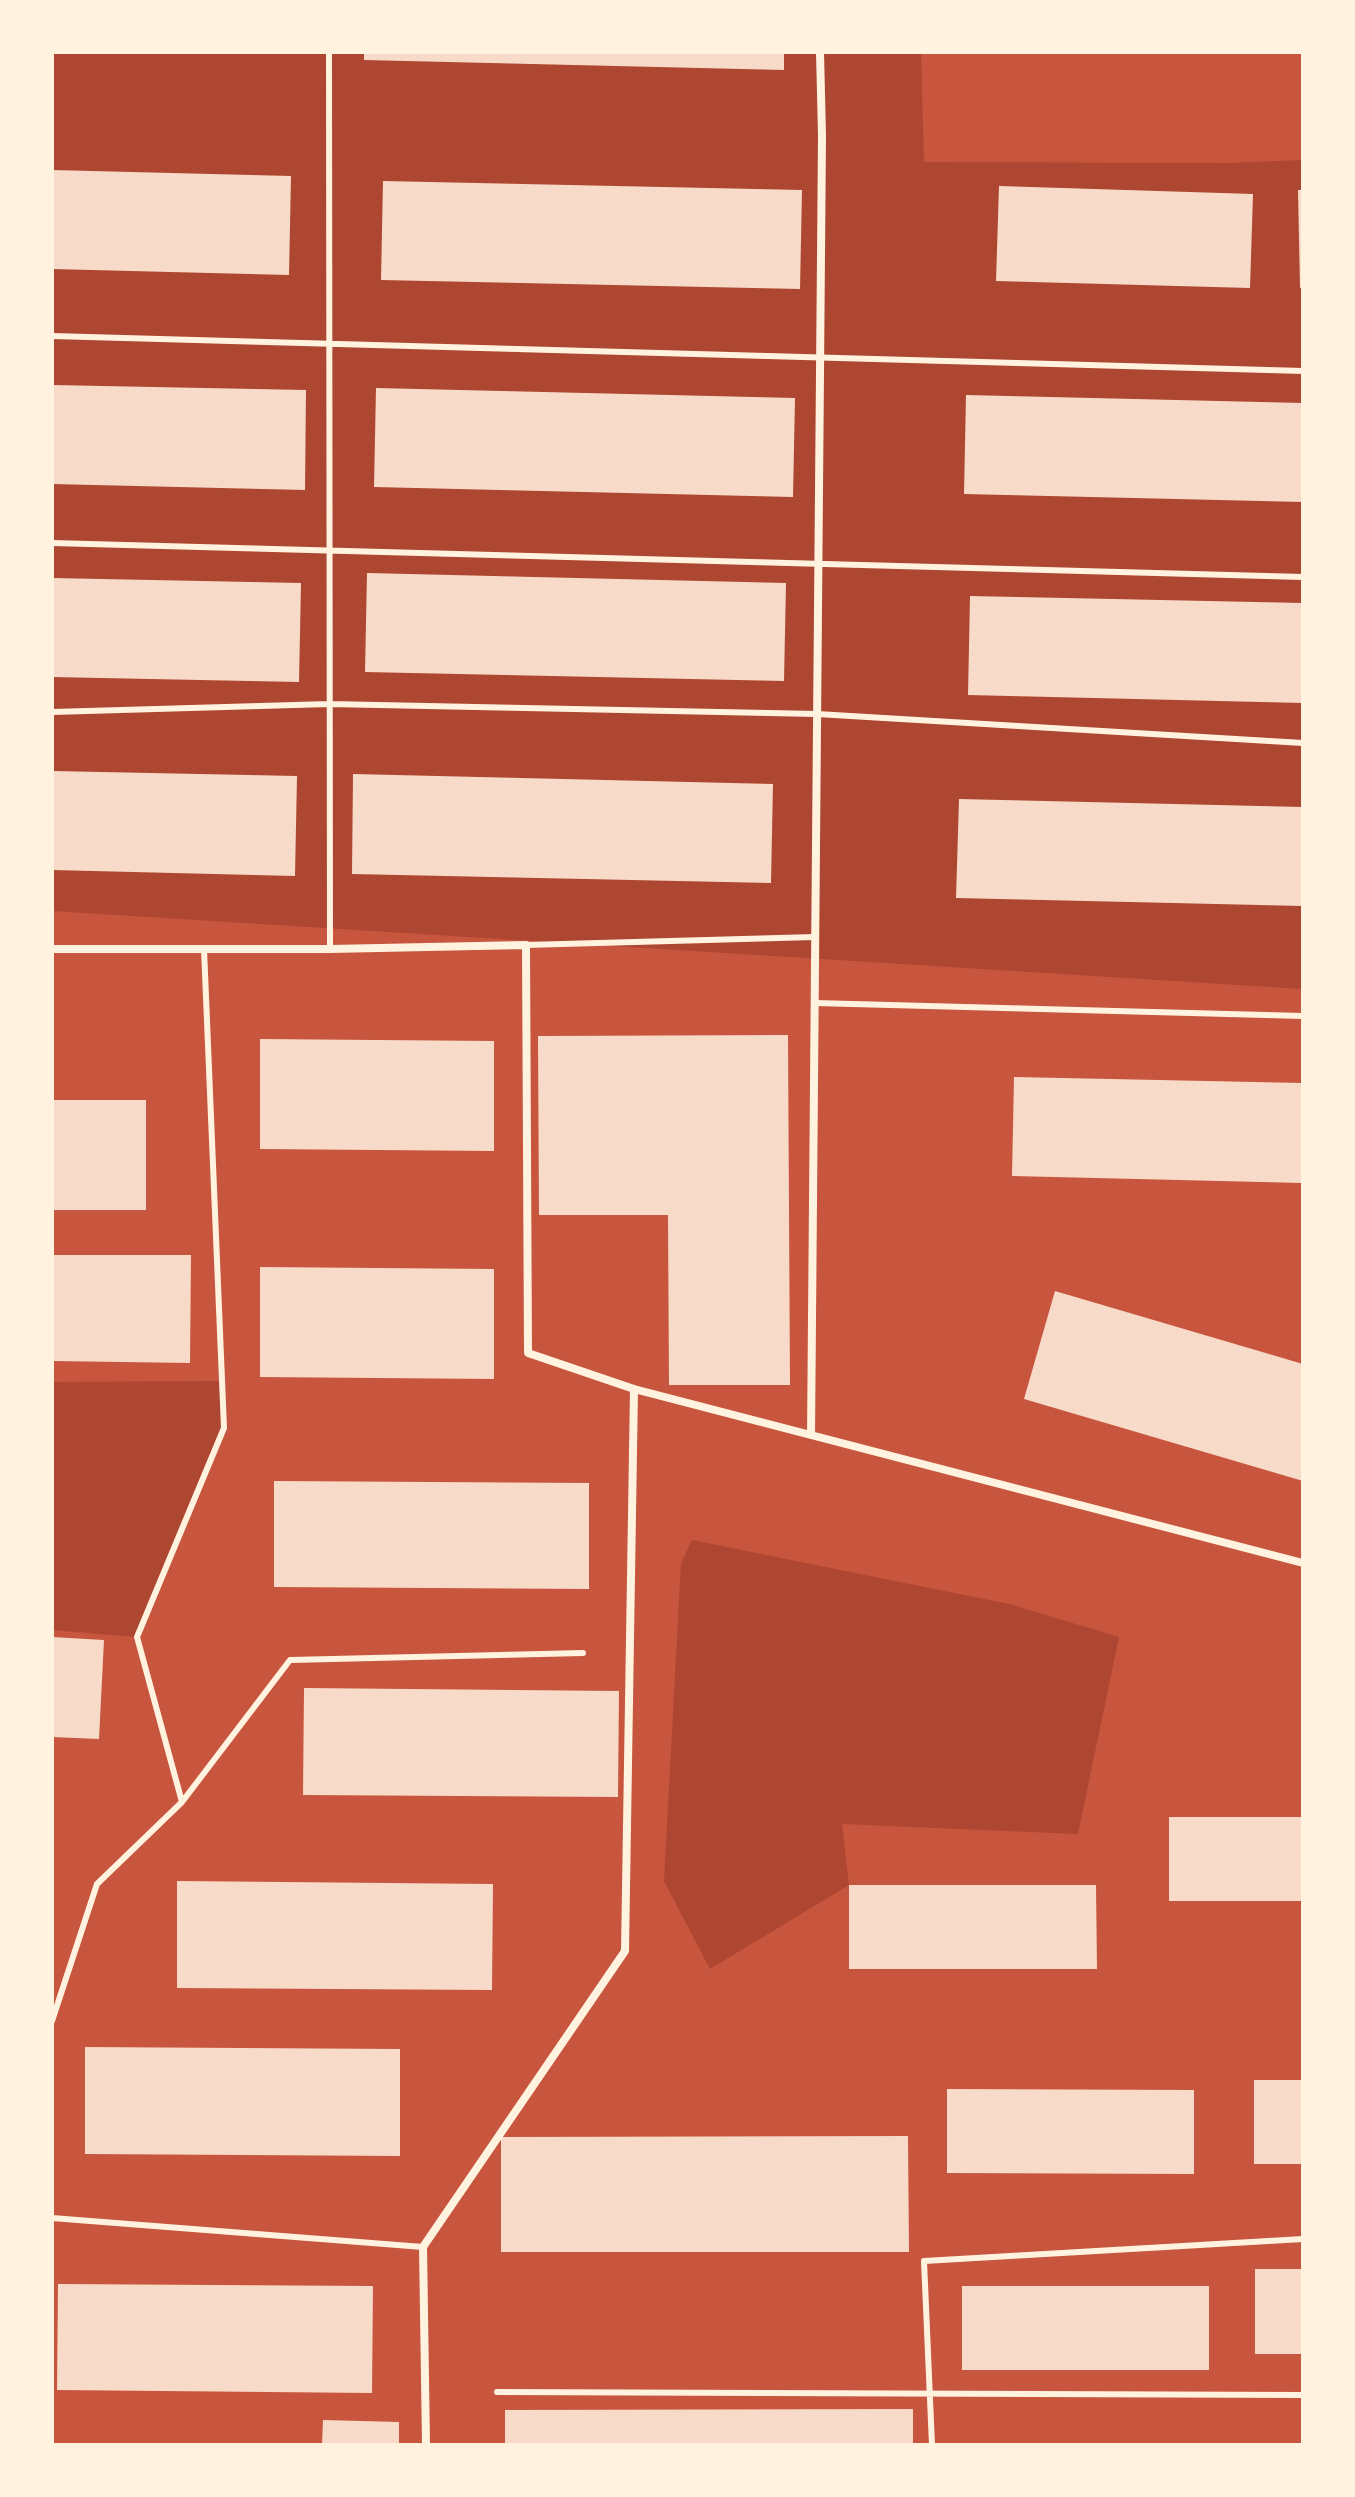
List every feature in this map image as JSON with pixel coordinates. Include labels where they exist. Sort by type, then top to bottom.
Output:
[{"type":"street","points":[[811,1435],[820,52]]},
{"type":"street","points":[[52,949],[526,945],[528,1353],[634,1389],[1303,1563]]},
{"type":"street","points":[[426,2445],[423,2247],[625,1951],[634,1389]]},
{"type":"lane","points":[[329,52],[330,949]]},
{"type":"lane","points":[[52,336],[1303,371]]},
{"type":"lane","points":[[52,543],[1303,577]]},
{"type":"lane","points":[[52,712],[329,704],[817,714],[1303,743]]},
{"type":"lane","points":[[526,945],[815,937]]},
{"type":"lane","points":[[182,1802],[137,1637],[224,1428],[204,949]]},
{"type":"lane","points":[[815,1003],[1303,1016]]},
{"type":"lane","points":[[52,2021],[97,1884],[182,1802],[290,1660],[583,1653]]},
{"type":"lane","points":[[52,2218],[423,2247]]},
{"type":"lane","points":[[932,2445],[924,2261],[1303,2239]]},
{"type":"lane","points":[[497,2392],[1303,2395]]},
{"type":"shaded area","points":[[52,52],[921,52],[924,162],[1228,163],[1303,160],[1303,989],[52,911]]},
{"type":"shaded area","points":[[223,1381],[224,1428],[137,1637],[52,1630],[52,1382]]},
{"type":"shaded area","points":[[692,1540],[1009,1604],[1119,1637],[1078,1834],[842,1824],[849,1885],[710,1969],[664,1881],[681,1563]]},
{"type":"building","points":[[364,52],[784,52],[784,70],[364,60]]},
{"type":"building","points":[[52,170],[291,176],[289,275],[52,269]]},
{"type":"building","points":[[383,181],[802,190],[800,289],[381,280]]},
{"type":"building","points":[[999,186],[1253,194],[1250,288],[996,281]]},
{"type":"building","points":[[1298,190],[1303,190],[1303,288],[1300,288]]},
{"type":"building","points":[[52,385],[306,390],[305,490],[52,484]]},
{"type":"building","points":[[376,388],[795,398],[793,497],[374,487]]},
{"type":"building","points":[[966,395],[1303,403],[1303,502],[964,494]]},
{"type":"building","points":[[367,573],[786,583],[784,681],[365,672]]},
{"type":"building","points":[[52,578],[301,583],[299,682],[52,677]]},
{"type":"building","points":[[970,596],[1303,603],[1303,703],[968,695]]},
{"type":"building","points":[[52,771],[297,776],[295,876],[52,870]]},
{"type":"building","points":[[353,774],[773,784],[771,883],[352,874]]},
{"type":"building","points":[[959,799],[1303,807],[1303,906],[956,898]]},
{"type":"building","points":[[788,1035],[790,1385],[669,1385],[668,1215],[539,1215],[538,1036]]},
{"type":"building","points":[[260,1039],[494,1041],[494,1151],[260,1149]]},
{"type":"building","points":[[1014,1077],[1303,1083],[1303,1183],[1012,1176]]},
{"type":"building","points":[[52,1100],[146,1100],[146,1210],[52,1210]]},
{"type":"building","points":[[52,1255],[191,1255],[190,1363],[52,1361]]},
{"type":"building","points":[[260,1267],[494,1269],[494,1379],[260,1377]]},
{"type":"building","points":[[1055,1291],[1303,1364],[1303,1481],[1024,1399]]},
{"type":"building","points":[[274,1481],[589,1483],[589,1589],[274,1587]]},
{"type":"building","points":[[52,1637],[104,1640],[99,1739],[52,1737]]},
{"type":"building","points":[[304,1688],[619,1691],[618,1797],[303,1795]]},
{"type":"building","points":[[1169,1817],[1303,1817],[1303,1901],[1169,1901]]},
{"type":"building","points":[[177,1881],[493,1884],[492,1990],[177,1988]]},
{"type":"building","points":[[849,1885],[1096,1885],[1097,1969],[849,1969]]},
{"type":"building","points":[[85,2047],[400,2049],[400,2156],[85,2154]]},
{"type":"building","points":[[1254,2080],[1303,2080],[1303,2164],[1254,2164]]},
{"type":"building","points":[[947,2089],[1194,2090],[1194,2174],[947,2173]]},
{"type":"building","points":[[908,2136],[909,2252],[501,2252],[501,2137]]},
{"type":"building","points":[[1255,2269],[1303,2269],[1303,2354],[1255,2354]]},
{"type":"building","points":[[58,2284],[373,2286],[372,2393],[57,2390]]},
{"type":"building","points":[[962,2286],[1209,2286],[1209,2370],[962,2370]]},
{"type":"building","points":[[913,2409],[913,2445],[505,2445],[505,2410]]},
{"type":"building","points":[[323,2420],[399,2422],[399,2445],[322,2445]]}]
